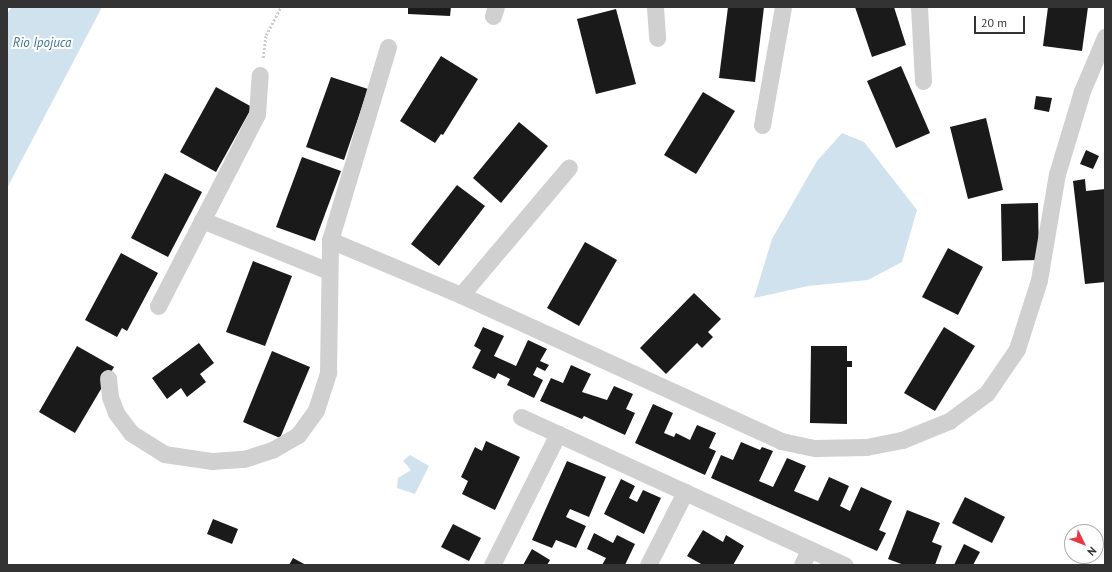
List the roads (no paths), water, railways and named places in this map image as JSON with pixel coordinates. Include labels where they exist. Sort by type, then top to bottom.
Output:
[{"type":"street","points":[[655,7],[657,38]]},
{"type":"street","points":[[762,125],[783,7]]},
{"type":"street","points":[[919,7],[923,81]]},
{"type":"street","points":[[330,240],[461,295],[781,441],[815,448],[866,447],[902,440],[949,421],[987,393],[1017,349],[1039,280],[1057,174],[1082,91],[1105,37]]},
{"type":"street","points":[[108,378],[110,397],[116,414],[131,433],[164,454],[212,461],[244,459],[272,450],[298,435],[316,410],[328,372],[330,240],[388,47]]},
{"type":"street","points":[[158,306],[258,114],[260,75]]},
{"type":"street","points":[[461,295],[569,167]]},
{"type":"street","points":[[202,220],[329,271]]},
{"type":"street","points":[[521,417],[845,565]]},
{"type":"street","points":[[492,565],[558,434]]},
{"type":"street","points":[[648,565],[685,492]]},
{"type":"street","points":[[802,565],[810,549]]},
{"type":"water","name":"Rio Ipojuca","points":[[12,7],[102,7],[7,188],[7,14]]},
{"type":"water","points":[[842,133],[864,142],[917,210],[902,262],[868,280],[808,286],[754,298],[772,239],[817,161]]},
{"type":"water","points":[[410,455],[429,466],[415,494],[397,488],[398,478],[411,470],[403,461]]}]
